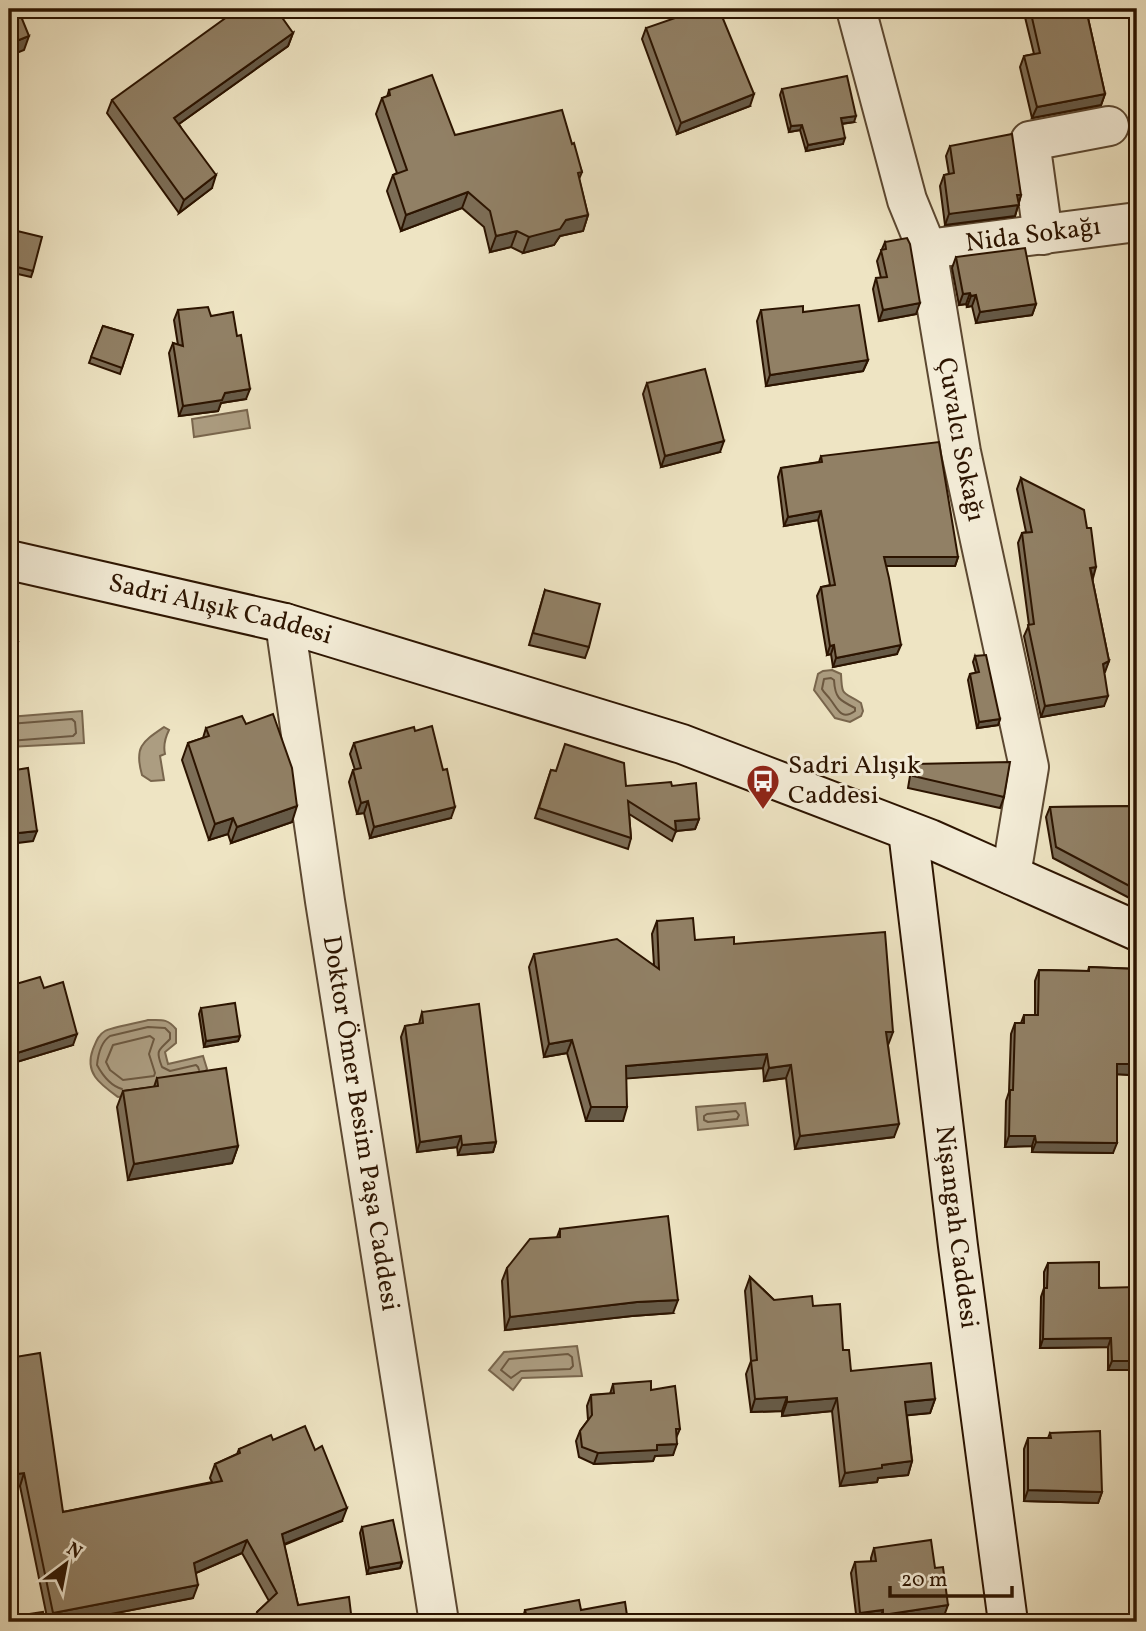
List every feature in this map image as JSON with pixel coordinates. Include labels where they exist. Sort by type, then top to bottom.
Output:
[{"type":"street","name":"Çuvalcı Sokağı","points":[[856,9],[907,200],[927,249],[961,452],[1029,767],[1011,875]]},
{"type":"street","points":[[1043,235],[1030,141],[1109,126]]},
{"type":"street","name":"Nida Sokağı","points":[[927,249],[1137,222]]},
{"type":"street","name":"Sadri Alışık Caddesi","points":[[9,560],[285,623],[682,744],[930,839],[1137,931]]},
{"type":"street","name":"Doktor Ömer Besim Paşa Caddesi","points":[[285,623],[325,901],[439,1622]]},
{"type":"street","name":"Nişangah Caddesi","points":[[908,831],[1007,1622]]},
{"type":"water","points":[[247,410],[250,428],[194,437],[192,419]]},
{"type":"water","points":[[832,670],[841,674],[845,693],[861,703],[861,716],[850,722],[835,718],[814,690],[818,674]]},
{"type":"water","points":[[82,711],[84,743],[9,747],[9,717]]},
{"type":"water","points":[[164,727],[169,730],[165,754],[160,756],[164,780],[151,781],[142,775],[140,751],[145,741]]},
{"type":"water","points":[[148,1020],[167,1021],[176,1029],[176,1043],[165,1052],[168,1064],[203,1056],[207,1069],[203,1076],[208,1086],[118,1097],[95,1077],[91,1057],[99,1037],[108,1030]]},
{"type":"water","points":[[745,1103],[748,1125],[698,1130],[696,1107]]},
{"type":"water","points":[[577,1346],[582,1376],[522,1378],[513,1390],[489,1370],[504,1352]]},
{"type":"building","points":[[9,9],[18,9],[29,36],[9,44]]},
{"type":"building","points":[[238,9],[276,9],[293,33],[174,118],[216,175],[184,200],[112,100]]},
{"type":"building","points":[[701,9],[719,9],[754,94],[681,123],[646,28]]},
{"type":"building","points":[[1030,9],[1086,9],[1105,94],[1037,107],[1024,56],[1040,53]]},
{"type":"building","points":[[432,75],[455,135],[562,110],[582,172],[578,173],[588,215],[566,220],[560,229],[529,237],[517,231],[496,236],[490,211],[468,192],[406,215],[393,175],[407,170],[382,98],[390,95],[389,90]]},
{"type":"building","points":[[847,76],[856,116],[841,118],[845,138],[808,145],[802,125],[791,126],[782,89]]},
{"type":"building","points":[[1012,134],[1021,195],[1017,195],[1019,205],[949,214],[944,175],[954,173],[950,146]]},
{"type":"building","points":[[9,229],[42,237],[33,271],[9,265]]},
{"type":"building","points":[[907,238],[920,303],[883,310],[876,278],[887,277],[881,250],[886,249],[885,242]]},
{"type":"building","points":[[1025,248],[1036,304],[980,312],[976,295],[963,294],[956,257]]},
{"type":"building","points":[[859,305],[868,360],[770,375],[761,310],[803,306],[803,312]]},
{"type":"building","points":[[208,307],[211,316],[233,312],[237,336],[241,335],[250,389],[225,393],[222,400],[183,406],[173,343],[183,346],[178,310]]},
{"type":"building","points":[[103,326],[133,335],[122,368],[91,357]]},
{"type":"building","points":[[705,369],[724,441],[665,456],[647,383]]},
{"type":"building","points":[[939,442],[958,557],[884,557],[901,645],[836,658],[834,645],[830,646],[821,587],[835,585],[821,511],[788,517],[781,468],[822,462],[821,456]]},
{"type":"building","points":[[1021,478],[1084,510],[1087,528],[1091,528],[1096,567],[1090,568],[1109,661],[1103,664],[1108,696],[1045,706],[1028,625],[1034,624],[1022,533],[1032,532]]},
{"type":"building","points":[[9,575],[13,575],[18,642],[9,642]]},
{"type":"building","points":[[545,590],[600,604],[589,647],[533,633]]},
{"type":"building","points":[[986,655],[1000,719],[979,722],[970,674],[979,672],[975,656]]},
{"type":"building","points":[[273,714],[292,768],[297,806],[237,827],[233,818],[215,824],[188,743],[209,736],[206,728],[242,716],[246,724]]},
{"type":"building","points":[[432,726],[443,770],[447,769],[455,807],[374,827],[368,801],[361,803],[353,770],[361,768],[354,743],[414,727],[415,731]]},
{"type":"building","points":[[565,744],[624,763],[626,786],[696,783],[699,819],[675,821],[676,831],[628,801],[631,838],[539,808],[551,770],[556,771]]},
{"type":"building","points":[[1010,762],[1004,797],[913,776],[914,764]]},
{"type":"building","points":[[28,768],[37,831],[9,834],[9,771]]},
{"type":"building","points":[[1137,806],[1137,890],[1056,847],[1050,807]]},
{"type":"building","points":[[693,918],[695,940],[734,937],[734,944],[885,932],[893,1032],[886,1032],[899,1124],[800,1136],[791,1065],[769,1068],[767,1054],[626,1066],[627,1107],[591,1107],[572,1040],[549,1044],[534,954],[617,939],[659,969],[657,921]]},
{"type":"building","points":[[1089,967],[1137,969],[1134,1064],[1117,1064],[1117,1143],[1036,1142],[1035,1136],[1009,1136],[1015,1023],[1024,1023],[1024,1015],[1038,1015],[1039,970],[1089,971]]},
{"type":"building","points":[[40,977],[44,988],[63,982],[77,1034],[14,1054],[9,1036],[9,986]]},
{"type":"building","points":[[235,1003],[240,1036],[206,1041],[201,1008]]},
{"type":"building","points":[[479,1004],[496,1142],[462,1145],[461,1136],[420,1142],[405,1026],[423,1023],[422,1012]]},
{"type":"building","points":[[226,1068],[238,1146],[134,1164],[123,1091],[158,1086],[157,1078]]},
{"type":"building","points":[[668,1216],[678,1300],[637,1302],[510,1317],[507,1268],[530,1239],[560,1237],[560,1229]]},
{"type":"building","points":[[1099,1262],[1099,1288],[1136,1287],[1137,1361],[1112,1361],[1111,1338],[1043,1339],[1044,1288],[1047,1288],[1048,1263]]},
{"type":"building","points":[[750,1277],[774,1300],[812,1296],[813,1306],[840,1304],[843,1350],[849,1350],[851,1371],[931,1363],[935,1399],[905,1402],[912,1461],[845,1473],[837,1398],[787,1402],[787,1397],[755,1399],[751,1361],[757,1360]]},
{"type":"building","points":[[40,1353],[63,1512],[222,1481],[215,1464],[240,1453],[239,1449],[271,1435],[273,1440],[305,1426],[315,1450],[322,1446],[347,1508],[282,1534],[298,1605],[349,1597],[352,1622],[259,1622],[257,1612],[277,1593],[247,1540],[194,1563],[198,1585],[53,1613],[24,1473],[9,1475],[9,1358]]},
{"type":"building","points":[[651,1381],[651,1390],[675,1386],[680,1429],[676,1429],[677,1444],[657,1445],[657,1450],[598,1453],[582,1447],[580,1431],[592,1415],[591,1395],[614,1393],[613,1384]]},
{"type":"building","points":[[1100,1431],[1102,1492],[1028,1490],[1028,1438],[1051,1438],[1050,1433]]},
{"type":"building","points":[[393,1520],[402,1562],[369,1568],[362,1527]]},
{"type":"building","points":[[931,1540],[935,1568],[943,1567],[948,1605],[883,1615],[883,1610],[860,1613],[855,1562],[876,1561],[874,1548]]},
{"type":"building","points":[[579,1600],[581,1610],[625,1602],[628,1622],[528,1622],[525,1610]]},
{"type":"building","points":[[43,1612],[45,1622],[9,1622],[9,1617]]},
{"type":"place","name":"Sadri Alışık Caddesi","points":[[763,811]]}]
